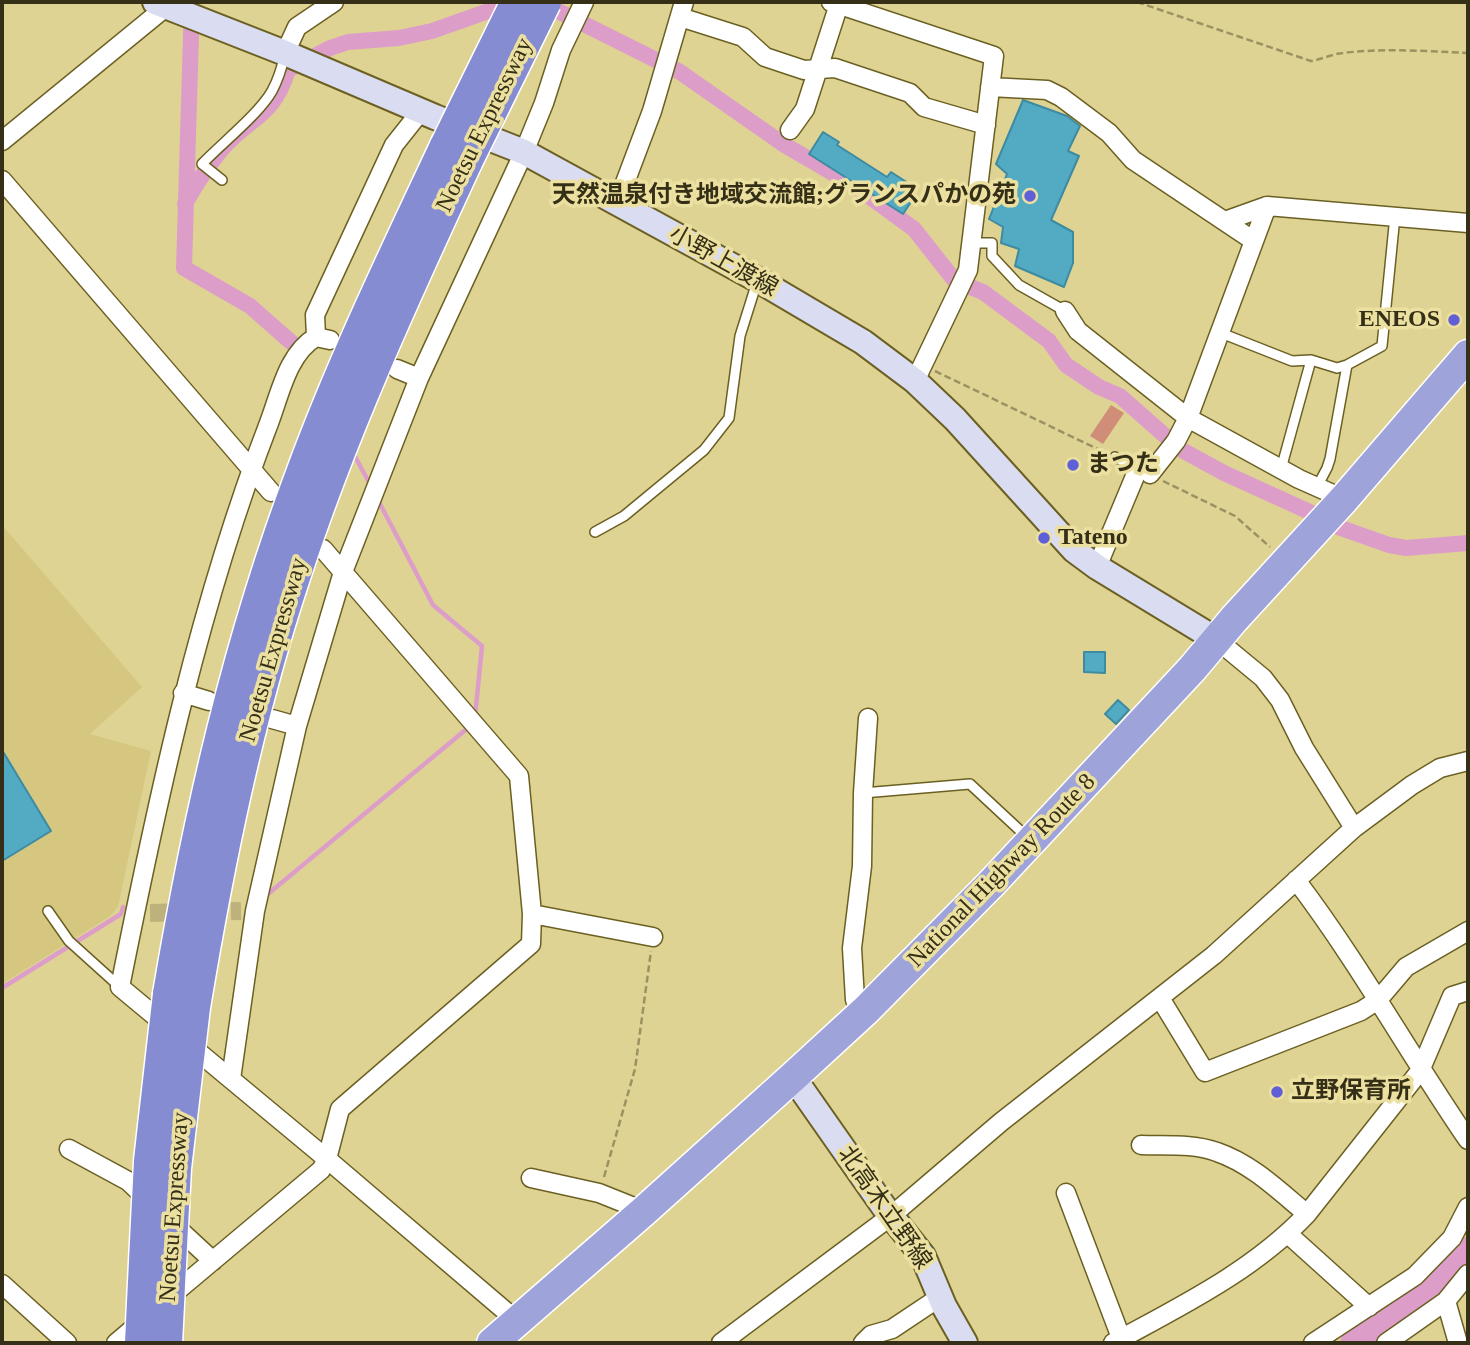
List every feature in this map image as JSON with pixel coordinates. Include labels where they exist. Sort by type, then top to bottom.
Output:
[{"type":"highway","name":"Noetsu Expressway","points":[[456,153],[517,2]]},
{"type":"highway","name":"Noetsu Expressway","points":[[166,1343],[181,1001],[196,844],[241,662],[268,572],[335,387],[456,153],[545,2]]},
{"type":"highway","name":"National Highway Route 8","points":[[492,1343],[645,1211],[866,1010],[1109,760],[1344,499],[1468,355]]},
{"type":"highway","name":"Noetsu Expressway","points":[[141,1343],[150,1161],[181,1001]]},
{"type":"main road","name":"小野上渡線","points":[[178,10],[524,152],[758,280],[919,373],[955,419],[1074,550],[1097,567],[1217,640]]},
{"type":"main road","name":"北高木立野線","points":[[793,1077],[891,1216],[923,1256],[940,1297],[965,1343]]},
{"type":"street","points":[[285,52],[298,27],[334,2]]},
{"type":"street","points":[[231,1079],[248,911],[297,726],[343,572],[419,377],[524,152],[561,50],[584,2]]},
{"type":"street","points":[[790,130],[805,109],[835,3],[994,56],[968,270],[919,373]]},
{"type":"street","points":[[2,141],[178,10]]},
{"type":"street","points":[[617,204],[652,111],[682,10],[743,37],[765,57],[804,71],[835,68],[910,93],[924,107],[986,125]]},
{"type":"street","points":[[990,87],[1047,90],[1061,97],[1109,133],[1133,160],[1254,241]]},
{"type":"street","points":[[421,111],[394,145],[315,315],[323,338],[306,342],[292,364],[251,470],[183,693],[142,913],[120,987],[517,1321]]},
{"type":"street","points":[[2,180],[271,492]]},
{"type":"street","points":[[1225,221],[1267,206],[1468,223]]},
{"type":"street","points":[[1097,567],[1144,472],[1174,443],[1188,418],[1267,206]]},
{"type":"street","points":[[1065,311],[1078,331],[1188,418],[1281,469],[1344,499]]},
{"type":"street","points":[[397,369],[419,377]]},
{"type":"street","points":[[116,1343],[321,1170],[327,1159],[340,1109],[531,944],[532,914],[519,776],[323,549]]},
{"type":"street","points":[[1217,640],[1263,678],[1280,700],[1304,748],[1354,828]]},
{"type":"street","points":[[183,693],[209,701]]},
{"type":"street","points":[[866,1010],[855,1000],[852,948],[862,866],[868,718]]},
{"type":"street","points":[[272,719],[297,726]]},
{"type":"street","points":[[721,1343],[891,1216],[1001,1122],[1214,955],[1354,828],[1440,768],[1468,761]]},
{"type":"street","points":[[1296,880],[1334,930],[1420,1071],[1468,1140]]},
{"type":"street","points":[[532,914],[653,937]]},
{"type":"street","points":[[1160,998],[1205,1072],[1361,1012],[1378,1000],[1406,967],[1468,931]]},
{"type":"street","points":[[1066,1193],[1119,1342],[1243,1268],[1288,1234],[1307,1214],[1420,1071],[1452,996],[1468,991]]},
{"type":"street","points":[[1141,1146],[1184,1146],[1217,1152],[1256,1172],[1307,1214]]},
{"type":"street","points":[[69,1149],[128,1181],[213,1261]]},
{"type":"street","points":[[531,1178],[599,1193],[645,1211]]},
{"type":"street","points":[[1314,1343],[1415,1276],[1452,1238],[1468,1207]]},
{"type":"street","points":[[1288,1234],[1369,1307]]},
{"type":"street","points":[[1386,1343],[1446,1301],[1468,1274]]},
{"type":"street","points":[[2,1284],[67,1343]]},
{"type":"street","points":[[863,1343],[871,1335],[892,1329],[940,1297]]},
{"type":"street","points":[[1446,1301],[1458,1343]]},
{"type":"lane","points":[[222,180],[202,164],[259,108],[271,92],[285,52]]},
{"type":"lane","points":[[1221,333],[1292,360],[1311,360],[1337,368],[1382,346],[1395,216]]},
{"type":"lane","points":[[971,243],[992,243],[992,256],[1019,285],[1065,311]]},
{"type":"lane","points":[[595,532],[624,516],[704,450],[729,418],[740,336],[758,280]]},
{"type":"lane","points":[[1281,469],[1311,360]]},
{"type":"lane","points":[[1317,487],[1330,459],[1347,365]]},
{"type":"lane","points":[[1115,457],[1144,472]]},
{"type":"lane","points":[[863,793],[970,784],[1031,842]]},
{"type":"lane","points":[[48,911],[69,942],[120,987]]},
{"type":"path","points":[[1137,2],[1311,61],[1340,53],[1468,53]]},
{"type":"path","points":[[919,373],[1115,457]]},
{"type":"path","points":[[1144,472],[1235,516],[1286,561]]},
{"type":"path","points":[[599,1193],[635,1069],[653,937]]},
{"type":"shaded area","points":[[1111,405],[1124,413],[1103,444],[1090,436]]},
{"type":"shaded area","points":[[2,525],[142,687],[90,734],[151,751],[118,907],[109,917],[2,984]]},
{"type":"building","name":"天然温泉付き地域交流館;グランスパかの苑","points":[[1023,100],[1067,116],[1080,126],[1068,151],[1079,156],[1051,220],[1073,232],[1073,263],[1064,287],[1015,266],[1019,249],[1001,243],[1003,227],[989,219],[1007,174],[996,164]]},
{"type":"building","points":[[823,132],[839,142],[837,145],[887,177],[891,172],[908,183],[904,189],[915,196],[903,214],[809,154]]},
{"type":"building","points":[[1084,652],[1105,652],[1105,673],[1084,672]]},
{"type":"building","points":[[1118,700],[1129,710],[1116,724],[1105,714]]},
{"type":"building","points":[[2,750],[51,831],[2,861]]},
{"type":"waterway","points":[[192,2],[184,268],[250,306],[292,343]]},
{"type":"waterway","points":[[185,204],[222,149],[275,98],[288,70],[330,48],[348,42],[399,38],[432,31],[514,2]]},
{"type":"waterway","points":[[540,2],[680,72],[783,144],[855,186],[914,229],[955,281],[983,292],[1049,341],[1066,365],[1099,387],[1120,396],[1180,449],[1224,473],[1312,513]]},
{"type":"waterway","points":[[352,451],[371,486]]},
{"type":"waterway","points":[[378,500],[433,605],[482,646],[475,717]]},
{"type":"waterway","points":[[1338,527],[1389,545],[1406,548],[1468,543]]},
{"type":"waterway","points":[[268,894],[469,727]]},
{"type":"waterway","points":[[2,988],[121,914],[123,907]]},
{"type":"waterway","points":[[1353,1343],[1453,1270],[1468,1250]]},
{"type":"tunnel","points":[[150,913],[241,911]]},
{"type":"place","name":"天然温泉付き地域交流館;グランスパかの苑","points":[[1030,196]]},
{"type":"place","name":"ENEOS","points":[[1454,320]]},
{"type":"place","name":"まつた","points":[[1073,465]]},
{"type":"place","name":"Tateno","points":[[1044,538]]},
{"type":"place","name":"立野保育所","points":[[1277,1092]]}]
